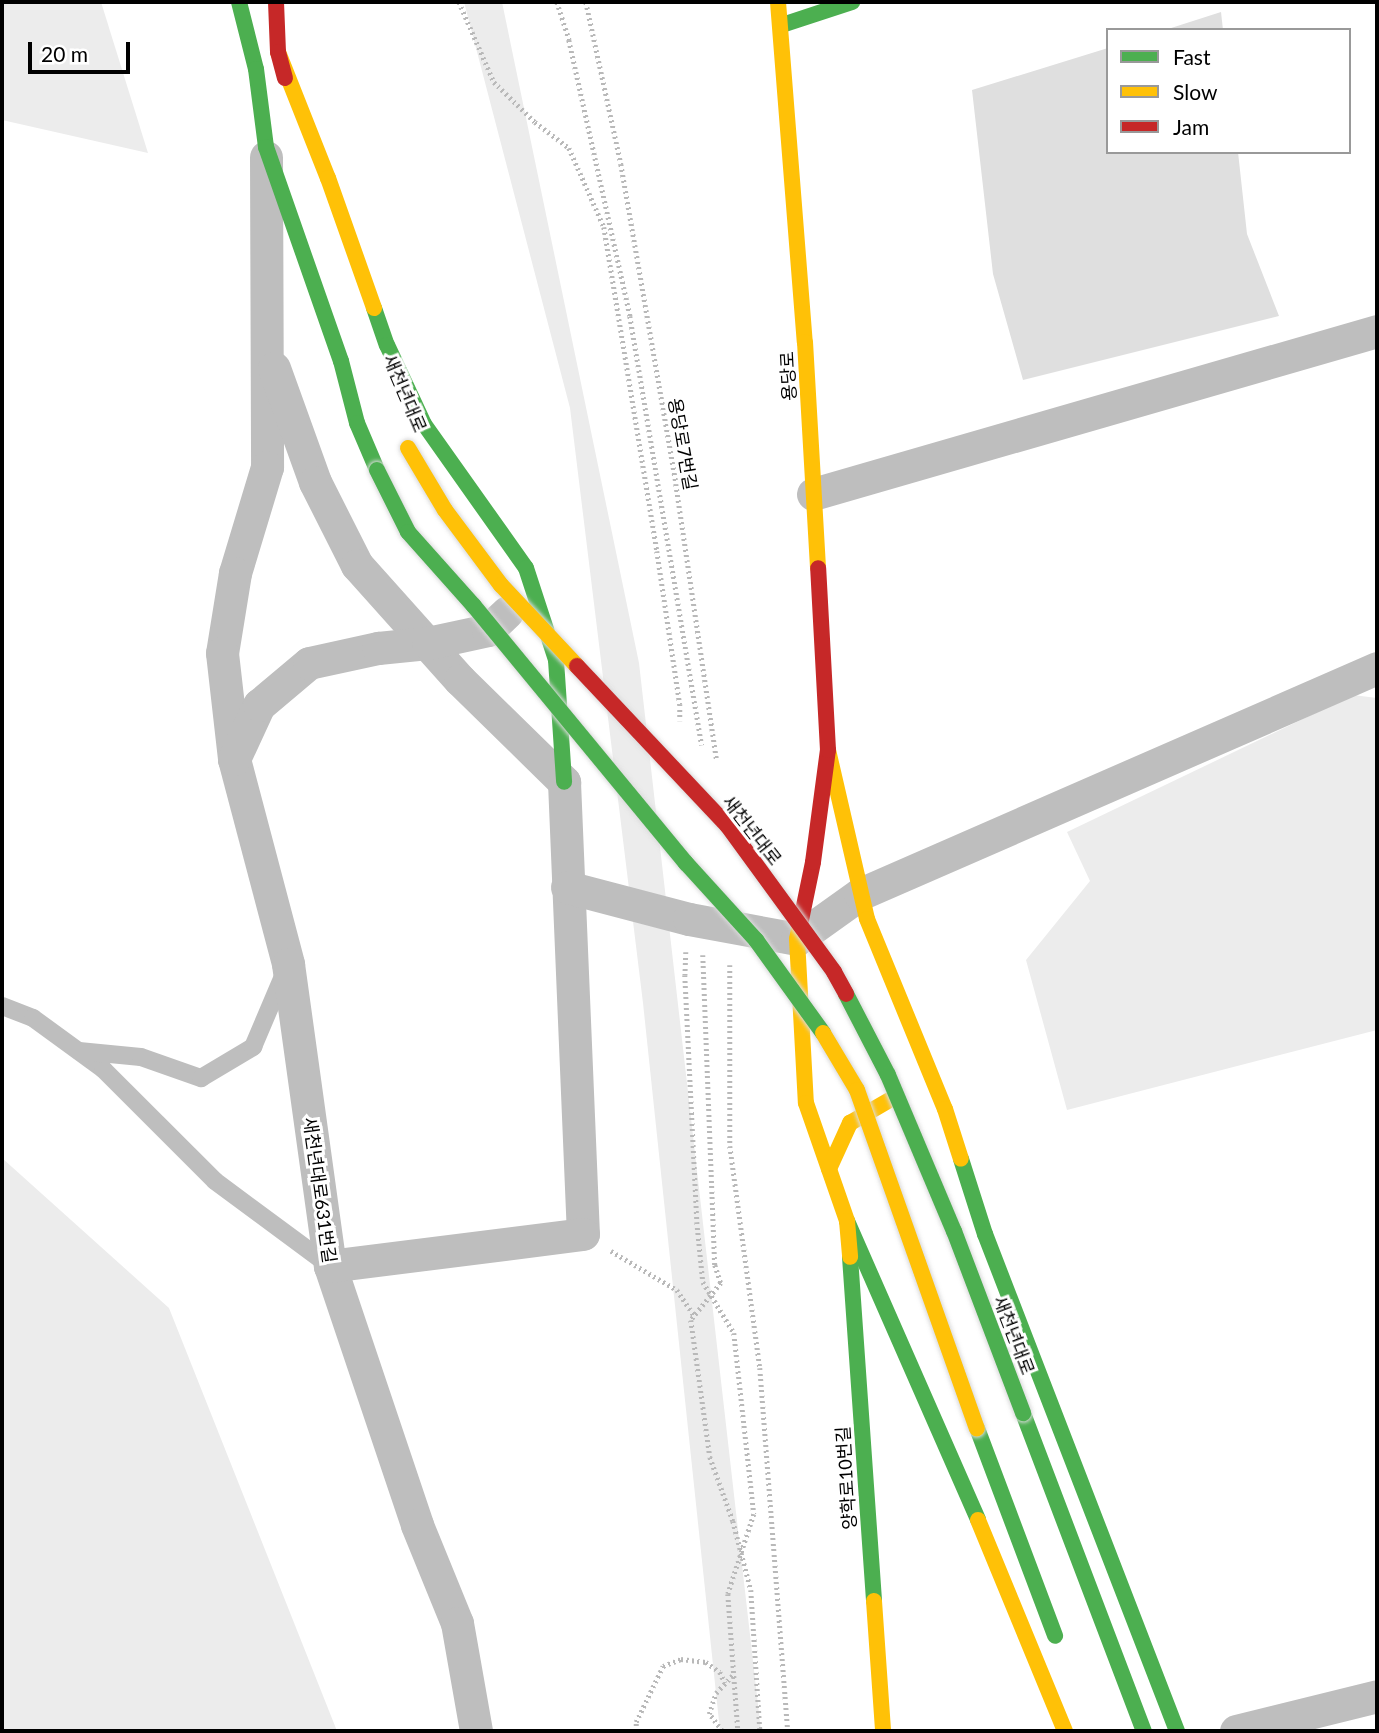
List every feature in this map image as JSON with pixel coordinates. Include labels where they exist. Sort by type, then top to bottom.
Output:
[{"type":"main road","points":[[239,2],[256,69],[266,146],[341,361],[357,423],[377,470],[408,532],[474,606],[686,863],[756,940],[827,1039],[857,1090],[977,1427],[1062,1655]]},
{"type":"main road","points":[[276,2],[278,52],[330,235]]},
{"type":"main road","name":"용당로","points":[[778,2],[782,25],[814,494],[828,750]]},
{"type":"main road","points":[[782,25],[852,2]]},
{"type":"main road","points":[[278,52],[328,178],[387,345],[424,424],[526,568],[556,660],[564,782]]},
{"type":"main road","name":"새천년대로","points":[[398,430],[445,510],[501,585],[727,825],[834,972],[888,1075],[954,1231],[1144,1731]]},
{"type":"main road","points":[[828,750],[860,894],[920,1083],[945,1109],[985,1234],[1128,1596],[1177,1731]]},
{"type":"main road","points":[[828,750],[813,862],[797,939],[806,1103],[847,1221],[918,1375],[1038,1660],[1065,1731]]},
{"type":"main road","points":[[829,1170],[850,1123],[920,1083]]},
{"type":"main road","name":"양학로10번길","points":[[847,1221],[883,1731]]},
{"type":"street","name":"새천년대로631번길","points":[[266,146],[264,341],[267,467],[234,573],[222,653],[234,759],[288,964],[330,1266],[417,1525],[457,1623],[476,1731]]},
{"type":"street","points":[[814,494],[1377,331]]},
{"type":"street","points":[[264,341],[315,482],[357,565],[460,680],[564,782],[583,1234],[330,1266]]},
{"type":"street","points":[[234,759],[259,705],[309,663],[378,648],[428,643],[488,630],[505,616],[526,568]]},
{"type":"street","points":[[567,887],[689,919],[797,939],[860,894],[1377,668]]},
{"type":"street","points":[[1236,1731],[1377,1696]]},
{"type":"lane","points":[[78,1051],[141,1057],[201,1077],[253,1047],[288,964]]},
{"type":"lane","points":[[2,1006],[33,1018],[103,1069],[215,1181],[330,1266]]},
{"type":"path","points":[[459,2],[494,82],[535,122],[569,148],[604,227],[678,692],[679,732]]},
{"type":"path","name":"용당로7번길","points":[[586,2],[621,164],[674,471],[717,764]]},
{"type":"path","points":[[695,948],[712,955]]},
{"type":"path","points":[[703,951],[715,1265],[721,1283],[691,1320],[710,1457],[733,1521],[751,1590],[760,1731]]},
{"type":"path","points":[[721,959],[730,963],[730,1146],[760,1368],[788,1731]]},
{"type":"path","points":[[583,1234],[677,1290],[694,1315]]},
{"type":"path","points":[[636,1731],[636,1722],[663,1666],[681,1659],[706,1662],[720,1672],[725,1683]]},
{"type":"path","points":[[722,1731],[709,1714],[716,1693],[733,1674]]},
{"type":"shaded area","points":[[2,2],[101,2],[148,153],[2,120]]},
{"type":"shaded area","points":[[464,2],[502,2],[639,663],[761,1731],[720,1731],[643,1003],[570,408]]},
{"type":"shaded area","points":[[1353,695],[1377,698],[1377,1030],[1067,1110],[1026,960],[1090,881],[1067,832]]},
{"type":"shaded area","points":[[2,1158],[169,1308],[337,1731],[2,1731]]},
{"type":"building","points":[[1221,12],[1223,28],[1171,28]]},
{"type":"building","points":[[1106,49],[1106,154],[1238,154],[1247,234],[1279,316],[1023,380],[993,274],[972,90]]},
{"type":"traffic: fast","points":[[239,2],[256,69],[266,147],[341,361],[357,423],[377,470]]},
{"type":"traffic: fast","points":[[782,25],[852,2]]},
{"type":"traffic: fast","points":[[374,308],[387,345],[424,424],[526,568],[556,660],[564,782]]},
{"type":"traffic: fast","points":[[377,470],[408,532],[474,606],[686,863],[756,940],[823,1033]]},
{"type":"traffic: fast","points":[[846,994],[888,1075],[954,1231],[1023,1413]]},
{"type":"traffic: fast","points":[[961,1159],[985,1234],[1177,1731]]},
{"type":"traffic: fast","points":[[847,1221],[978,1520]]},
{"type":"traffic: fast","points":[[850,1257],[874,1601]]},
{"type":"traffic: fast","points":[[1023,1413],[1144,1731]]},
{"type":"traffic: fast","points":[[977,1428],[1055,1636]]},
{"type":"traffic: slow","points":[[778,2],[805,342],[818,568]]},
{"type":"traffic: slow","points":[[278,52],[328,178],[374,308]]},
{"type":"traffic: slow","points":[[408,448],[445,510],[501,585],[577,666]]},
{"type":"traffic: slow","points":[[828,750],[867,919],[945,1109],[961,1159]]},
{"type":"traffic: slow","points":[[800,925],[797,939],[806,1103],[847,1221],[850,1257]]},
{"type":"traffic: slow","points":[[823,1033],[857,1090],[977,1428]]},
{"type":"traffic: slow","points":[[829,1169],[850,1123],[893,1098]]},
{"type":"traffic: slow","points":[[978,1520],[1065,1731]]},
{"type":"traffic: slow","points":[[874,1601],[883,1731]]},
{"type":"traffic: jam","points":[[276,2],[278,52],[285,78]]},
{"type":"traffic: jam","points":[[800,925],[813,862],[828,750],[818,568]]},
{"type":"traffic: jam","points":[[577,666],[727,825],[834,972],[846,994]]}]
